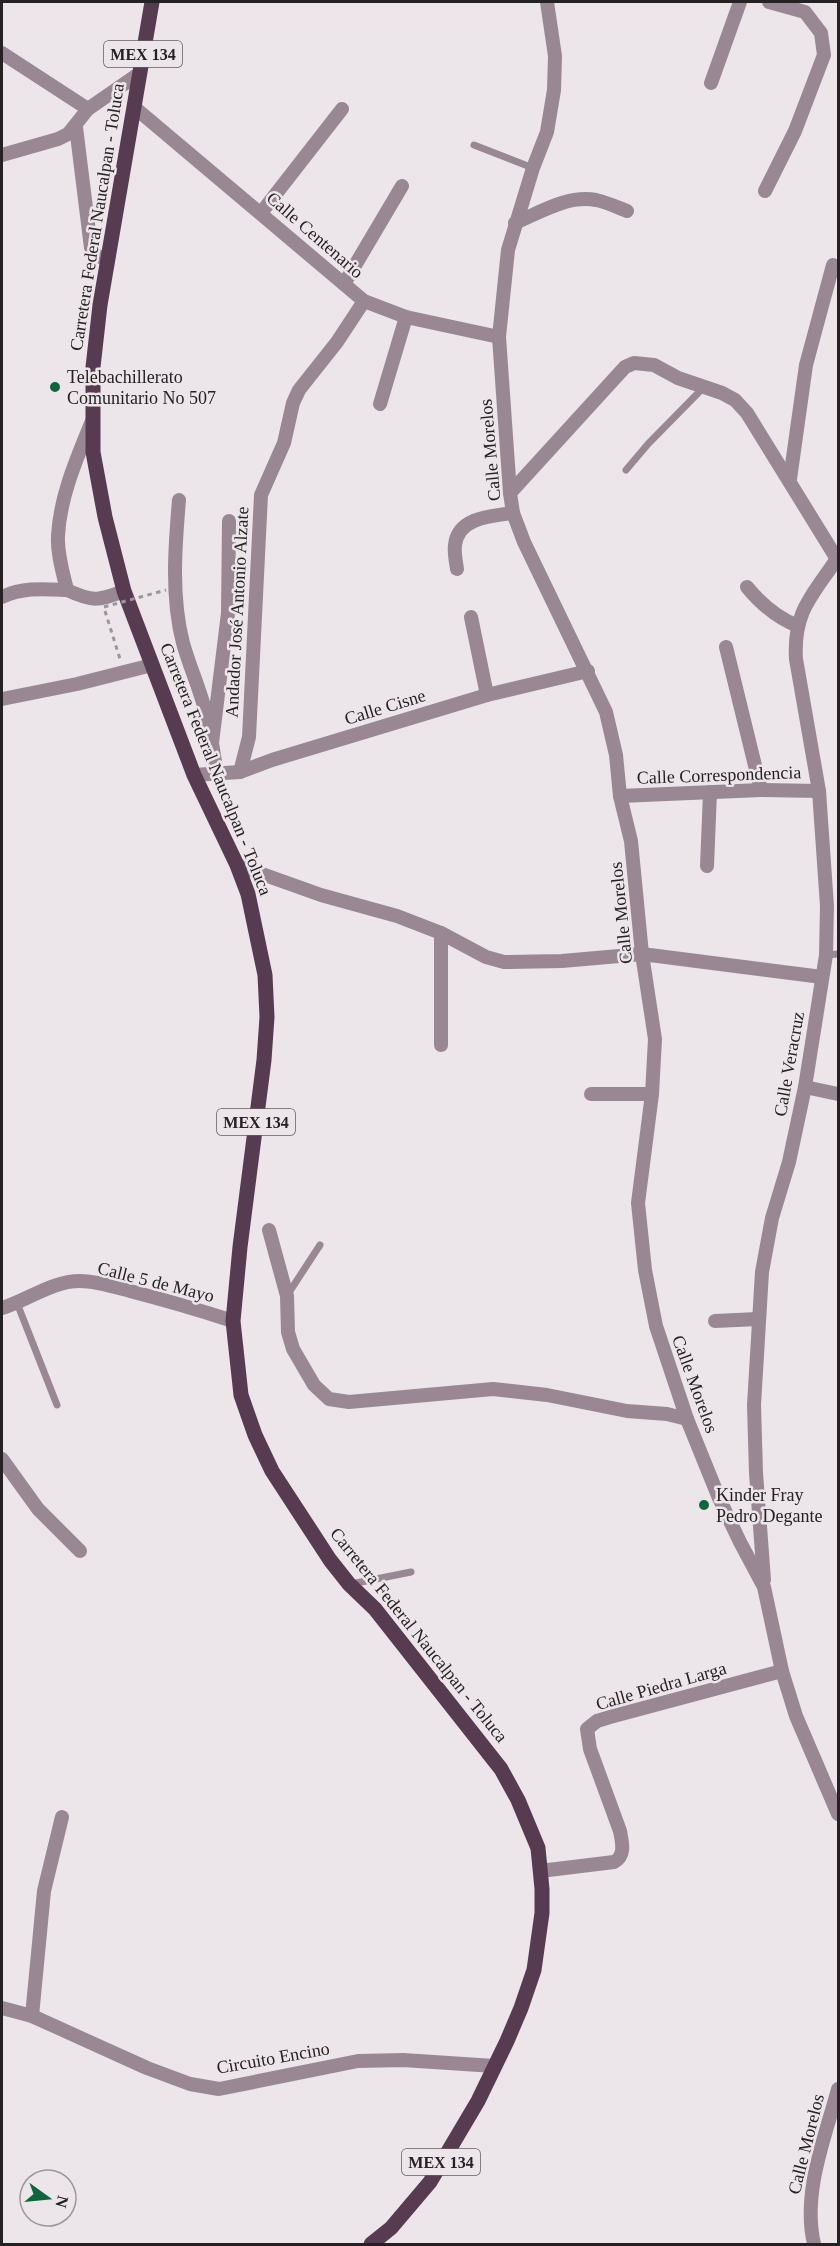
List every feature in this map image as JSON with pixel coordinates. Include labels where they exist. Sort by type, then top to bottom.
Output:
[{"type":"main road","name":"Carretera Federal Naucalpan - Toluca","points":[[152,2],[108,259],[93,367],[93,452],[124,591],[194,775],[237,865],[248,894],[265,975],[267,1017],[264,1060],[233,1321],[241,1395],[255,1435],[287,1496],[349,1584],[375,1610],[501,1770],[531,1828],[538,1848],[542,1913],[534,1970],[521,2008],[478,2101],[430,2182],[391,2228],[370,2244]]},
{"type":"street","name":"Calle Morelos","points":[[547,2],[555,56],[554,90],[547,132],[533,168],[508,250],[499,337],[513,513],[524,542],[606,711],[616,755],[620,796],[631,841],[642,954],[655,1039],[652,1094],[638,1203],[656,1326],[687,1419],[719,1498],[764,1587],[782,1671],[796,1716],[838,1814]]},
{"type":"street","points":[[711,83],[740,2]]},
{"type":"street","points":[[765,191],[795,131],[824,55],[821,33],[809,7],[769,2]]},
{"type":"street","points":[[2,53],[88,109]]},
{"type":"street","points":[[2,155],[58,139],[76,127],[88,109],[140,73]]},
{"type":"street","name":"Calle Centenario","points":[[134,108],[364,302],[406,317],[499,337]]},
{"type":"street","points":[[261,213],[342,109]]},
{"type":"street","points":[[76,127],[91,248],[97,256],[108,259]]},
{"type":"street","points":[[344,284],[402,186]]},
{"type":"street","points":[[515,223],[563,202],[578,198],[598,200],[627,211]]},
{"type":"street","points":[[790,479],[806,365],[833,265]]},
{"type":"street","name":"Andador José Antonio Alzate","points":[[240,772],[249,737],[261,495],[284,443],[293,403],[299,390],[337,342],[364,302]]},
{"type":"street","points":[[380,404],[406,317]]},
{"type":"street","points":[[510,493],[625,367],[634,363],[654,365],[678,378],[722,393],[735,400],[747,413],[838,558]]},
{"type":"street","points":[[67,590],[61,566],[58,538],[61,505],[92,422]]},
{"type":"street","points":[[179,500],[175,543],[178,611],[183,643],[204,699],[217,774]]},
{"type":"street","points":[[457,569],[454,547],[457,536],[477,518],[513,513]]},
{"type":"street","points":[[212,743],[228,613],[230,522]]},
{"type":"street","name":"Calle Veracruz","points":[[764,1587],[757,1494],[754,1404],[762,1272],[772,1218],[789,1162],[805,1087],[822,977],[832,954],[819,791],[796,659],[795,640],[809,596],[838,558]]},
{"type":"street","points":[[2,597],[35,588],[67,590],[94,601],[124,591]]},
{"type":"street","points":[[747,588],[772,612],[786,622],[798,626]]},
{"type":"street","points":[[471,617],[487,695]]},
{"type":"street","points":[[726,647],[761,790]]},
{"type":"street","points":[[2,699],[152,665]]},
{"type":"street","name":"Calle Cisne","points":[[194,775],[240,772],[272,760],[487,695],[588,671]]},
{"type":"street","name":"Calle Correspondencia","points":[[620,796],[761,790],[819,791]]},
{"type":"street","points":[[707,866],[710,792]]},
{"type":"street","points":[[237,865],[321,895],[397,916],[441,933],[486,957],[504,962],[562,961],[642,954],[822,977]]},
{"type":"street","points":[[441,933],[441,1045]]},
{"type":"street","points":[[805,1087],[838,1094]]},
{"type":"street","points":[[591,1094],[652,1094]]},
{"type":"street","points":[[269,1230],[287,1296],[288,1332],[293,1349],[314,1385],[329,1399],[349,1402],[493,1389],[547,1395],[627,1411],[667,1414],[687,1419]]},
{"type":"street","name":"Calle 5 de Mayo","points":[[2,1308],[52,1286],[80,1281],[147,1296],[233,1321]]},
{"type":"street","points":[[715,1321],[759,1319]]},
{"type":"street","points":[[2,1459],[38,1509],[80,1551]]},
{"type":"street","name":"Calle Piedra Larga","points":[[540,1871],[614,1862],[622,1855],[623,1845],[620,1831],[590,1749],[587,1729],[592,1724],[610,1717],[782,1671]]},
{"type":"street","points":[[32,2016],[44,1891],[62,1817]]},
{"type":"street","name":"Circuito Encino","points":[[2,2008],[32,2016],[147,2068],[190,2084],[219,2089],[358,2061],[403,2060],[494,2066]]},
{"type":"street","name":"Calle Morelos","points":[[814,2244],[810,2228],[813,2186],[838,2089]]},
{"type":"lane","points":[[474,145],[533,168]]},
{"type":"lane","points":[[626,470],[704,387]]},
{"type":"lane","points":[[287,1296],[320,1245]]},
{"type":"lane","points":[[17,1303],[57,1405]]},
{"type":"lane","points":[[349,1584],[411,1572]]},
{"type":"path","points":[[124,673],[104,607],[166,590]]},
{"type":"place","name":"Telebachillerato Comunitario No 507","points":[[55,387]]},
{"type":"place","name":"Kinder Fray Pedro Degante","points":[[704,1505]]}]
